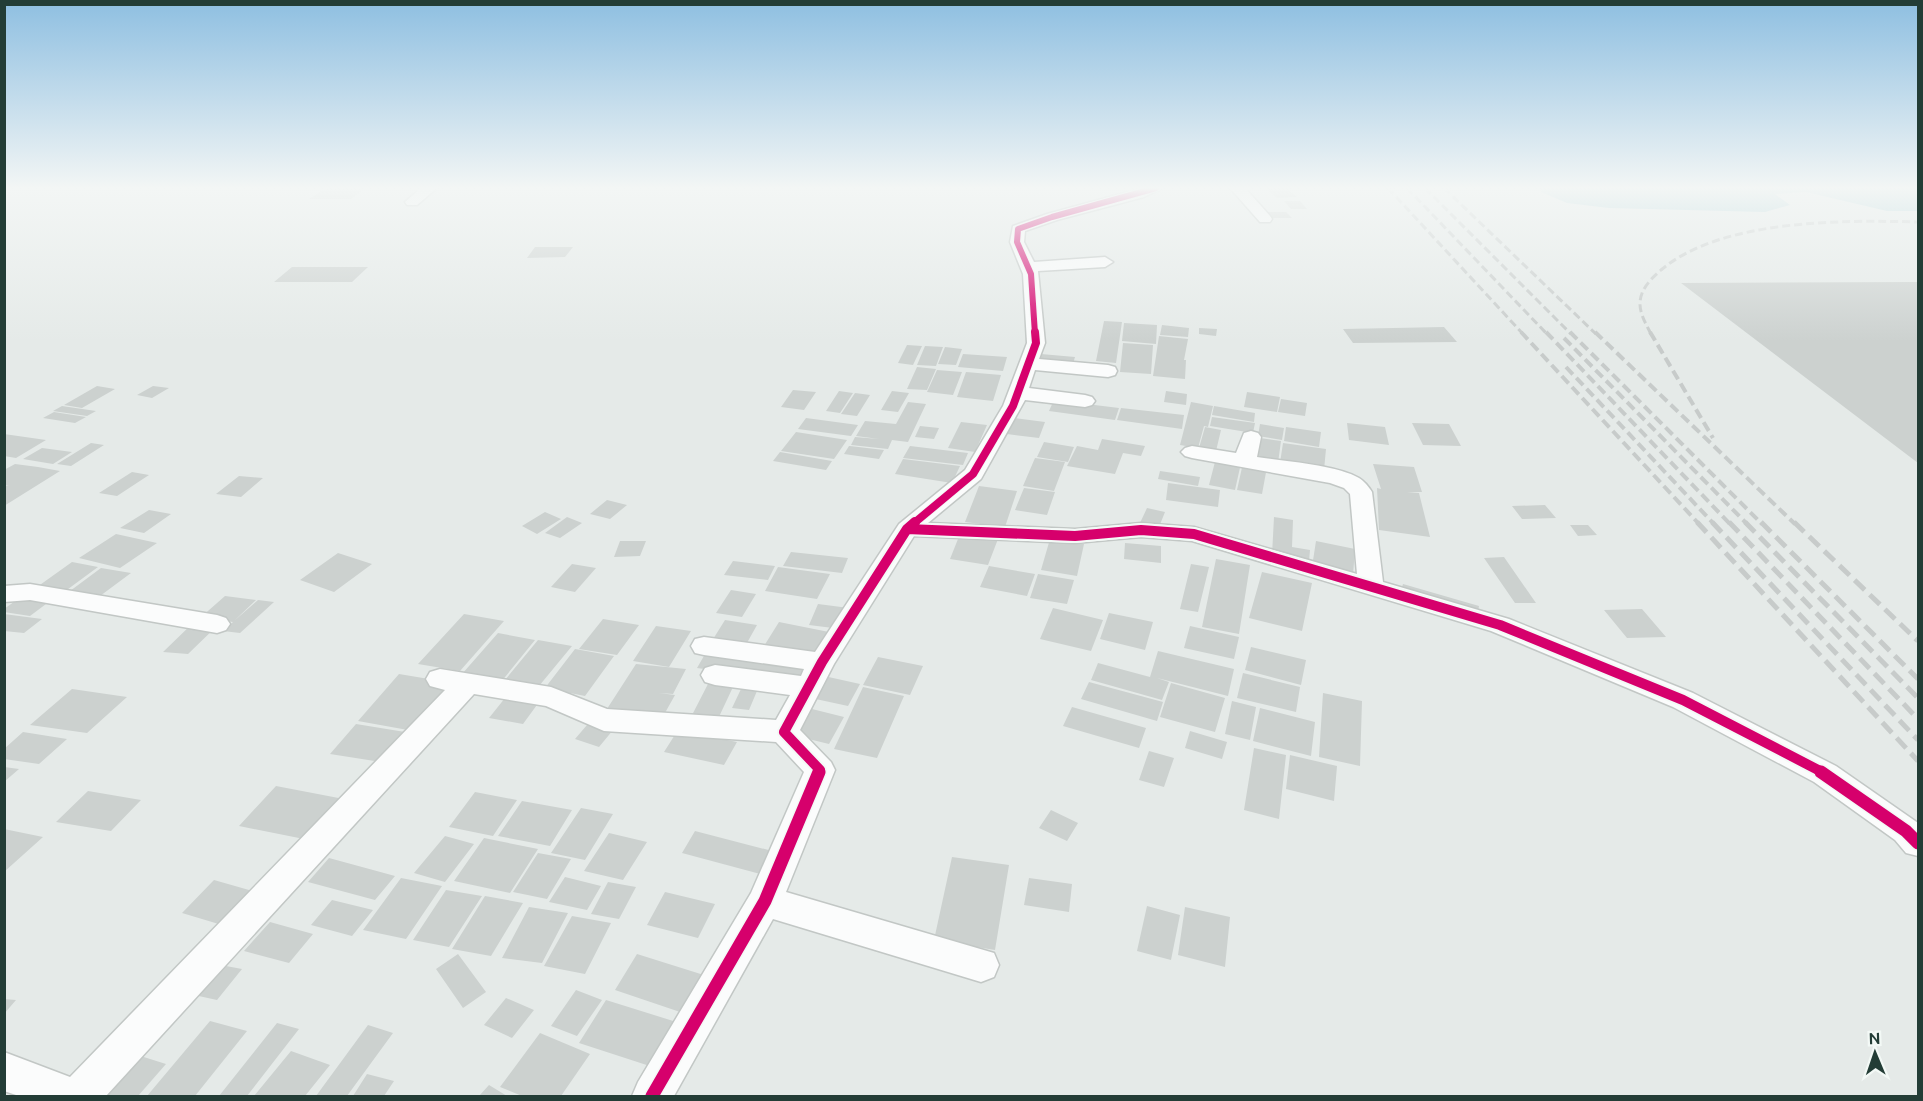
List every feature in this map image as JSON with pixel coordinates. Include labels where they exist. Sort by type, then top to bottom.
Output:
[{"type":"street","points":[[784,732],[822,662],[907,529],[974,474],[1013,406],[1036,343],[1031,274],[1017,239]]},
{"type":"street","points":[[1028,267],[1105,262]]},
{"type":"street","points":[[1028,364],[1108,371]]},
{"type":"street","points":[[1018,393],[1085,401]]},
{"type":"street","points":[[1245,461],[1251,437]]},
{"type":"street","points":[[1192,452],[1335,477],[1352,483],[1361,492],[1371,587]]},
{"type":"street","points":[[907,529],[1075,536],[1141,530],[1194,534],[1500,625],[1683,700],[1825,774],[1906,831],[1918,843]]},
{"type":"street","points":[[4,594],[30,592],[217,624]]},
{"type":"street","points":[[704,646],[822,662]]},
{"type":"street","points":[[715,675],[808,687]]},
{"type":"street","points":[[79,1096],[453,681],[551,697],[604,720],[784,732],[820,770],[765,901],[652,1096]]},
{"type":"street","points":[[765,901],[981,965]]},
{"type":"street","points":[[4,1071],[67,1096]]},
{"type":"building","points":[[535,247],[573,247],[565,257],[527,258]]},
{"type":"building","points":[[292,267],[368,267],[352,282],[274,282]]},
{"type":"building","points":[[1918,282],[1918,463],[1681,283]]},
{"type":"building","points":[[1104,321],[1122,322],[1116,363],[1096,361]]},
{"type":"building","points":[[1124,323],[1157,325],[1156,344],[1122,341]]},
{"type":"building","points":[[1162,325],[1189,328],[1188,337],[1160,335]]},
{"type":"building","points":[[1444,327],[1457,342],[1353,343],[1343,329]]},
{"type":"building","points":[[1199,328],[1217,329],[1216,336],[1199,334]]},
{"type":"building","points":[[1159,336],[1188,339],[1184,360],[1186,360],[1185,379],[1153,376]]},
{"type":"building","points":[[1123,343],[1153,345],[1151,374],[1120,372]]},
{"type":"building","points":[[907,345],[922,346],[913,365],[898,363]]},
{"type":"building","points":[[925,346],[943,347],[936,366],[917,365]]},
{"type":"building","points":[[945,347],[962,349],[956,365],[938,364]]},
{"type":"building","points":[[963,354],[1007,357],[1003,371],[958,367]]},
{"type":"building","points":[[1041,354],[1075,357],[1072,367],[1038,364]]},
{"type":"building","points":[[917,367],[936,369],[927,390],[907,389]]},
{"type":"building","points":[[937,370],[962,372],[953,395],[927,392]]},
{"type":"building","points":[[966,372],[1001,375],[993,401],[957,397]]},
{"type":"building","points":[[97,386],[115,389],[82,408],[64,405]]},
{"type":"building","points":[[153,386],[169,388],[152,398],[137,395]]},
{"type":"building","points":[[793,390],[816,392],[804,410],[781,407]]},
{"type":"building","points":[[839,391],[853,393],[840,413],[826,411]]},
{"type":"building","points":[[892,391],[909,393],[898,412],[881,410]]},
{"type":"building","points":[[1166,391],[1187,394],[1186,405],[1164,402]]},
{"type":"building","points":[[1247,392],[1280,397],[1277,412],[1244,407]]},
{"type":"building","points":[[855,393],[870,395],[857,416],[841,414]]},
{"type":"building","points":[[1281,399],[1307,403],[1305,416],[1278,412]]},
{"type":"building","points":[[1054,400],[1119,408],[1115,420],[1049,411]]},
{"type":"building","points":[[908,402],[926,404],[908,442],[892,440],[888,449],[851,445],[855,437],[879,439],[856,436],[865,421],[896,424]]},
{"type":"building","points":[[1191,402],[1213,406],[1208,427],[1204,426],[1198,448],[1180,445]]},
{"type":"building","points":[[62,406],[96,411],[87,416],[53,411]]},
{"type":"building","points":[[1214,406],[1255,413],[1254,422],[1212,415]]},
{"type":"building","points":[[1121,408],[1184,415],[1182,429],[1117,420]]},
{"type":"building","points":[[54,412],[86,417],[75,423],[43,418]]},
{"type":"building","points":[[1212,417],[1255,423],[1253,433],[1210,426]]},
{"type":"building","points":[[806,418],[858,425],[851,436],[798,429]]},
{"type":"building","points":[[1014,418],[1045,422],[1039,438],[1007,434]]},
{"type":"building","points":[[961,422],[987,425],[975,452],[948,448]]},
{"type":"building","points":[[1347,423],[1385,427],[1389,445],[1349,440]]},
{"type":"building","points":[[1412,423],[1449,424],[1461,446],[1423,445]]},
{"type":"building","points":[[1260,424],[1284,428],[1282,440],[1258,436]]},
{"type":"building","points":[[920,426],[939,428],[934,439],[915,437]]},
{"type":"building","points":[[1205,427],[1221,430],[1216,451],[1199,448]]},
{"type":"building","points":[[1286,427],[1321,432],[1319,447],[1284,441]]},
{"type":"building","points":[[796,432],[847,440],[834,459],[781,451]]},
{"type":"building","points":[[4,434],[46,440],[16,458],[4,456]]},
{"type":"building","points":[[1260,438],[1281,441],[1278,463],[1257,460]]},
{"type":"building","points":[[1102,439],[1145,446],[1141,456],[1123,453],[1115,474],[1067,466],[1077,446],[1098,450]]},
{"type":"building","points":[[1044,442],[1074,447],[1068,462],[1037,457]]},
{"type":"building","points":[[91,443],[104,445],[71,466],[57,464]]},
{"type":"building","points":[[1283,443],[1326,449],[1324,470],[1280,463]]},
{"type":"building","points":[[849,446],[884,450],[879,459],[844,454]]},
{"type":"building","points":[[910,446],[968,453],[963,465],[903,458]]},
{"type":"building","points":[[42,448],[72,452],[53,464],[23,459]]},
{"type":"building","points":[[780,452],[832,461],[826,470],[773,461]]},
{"type":"building","points":[[1035,458],[1065,462],[1054,491],[1023,486]]},
{"type":"building","points":[[1216,458],[1241,463],[1235,490],[1209,485]]},
{"type":"building","points":[[903,459],[960,466],[952,483],[895,474]]},
{"type":"building","points":[[1243,463],[1267,467],[1262,494],[1237,490]]},
{"type":"building","points":[[15,464],[60,471],[4,506],[4,486],[9,486],[4,485],[4,470]]},
{"type":"building","points":[[1373,464],[1414,467],[1422,492],[1407,492],[1419,493],[1430,537],[1379,530],[1377,488],[1381,489]]},
{"type":"building","points":[[1160,471],[1200,477],[1198,486],[1158,479]]},
{"type":"building","points":[[132,472],[149,475],[117,496],[99,493]]},
{"type":"building","points":[[239,476],[263,478],[241,497],[216,494]]},
{"type":"building","points":[[1168,483],[1220,490],[1218,507],[1166,500]]},
{"type":"building","points":[[979,486],[1017,491],[1005,527],[965,522]]},
{"type":"building","points":[[1024,488],[1055,492],[1047,515],[1015,510]]},
{"type":"building","points":[[607,500],[627,505],[610,519],[590,514]]},
{"type":"building","points":[[1545,505],[1556,518],[1522,519],[1512,506]]},
{"type":"building","points":[[1147,508],[1165,512],[1159,527],[1140,523]]},
{"type":"building","points":[[149,510],[171,514],[144,533],[120,528]]},
{"type":"building","points":[[545,512],[561,519],[537,534],[522,526]]},
{"type":"building","points":[[567,517],[582,523],[560,538],[545,533]]},
{"type":"building","points":[[1274,517],[1293,520],[1292,547],[1310,550],[1309,561],[1272,555]]},
{"type":"building","points":[[1570,525],[1588,525],[1597,535],[1578,536]]},
{"type":"building","points":[[116,534],[157,543],[120,568],[79,558]]},
{"type":"building","points":[[960,534],[998,539],[988,565],[950,559]]},
{"type":"building","points":[[1050,539],[1084,544],[1077,576],[1041,570]]},
{"type":"building","points":[[620,541],[646,541],[640,556],[614,557]]},
{"type":"building","points":[[1316,541],[1355,549],[1353,575],[1312,567]]},
{"type":"building","points":[[1125,543],[1161,546],[1161,563],[1124,559]]},
{"type":"building","points":[[791,552],[848,558],[842,573],[783,566]]},
{"type":"building","points":[[338,553],[372,564],[334,592],[300,580]]},
{"type":"building","points":[[1504,557],[1536,603],[1515,603],[1484,558]]},
{"type":"building","points":[[1216,559],[1250,565],[1239,634],[1202,627]]},
{"type":"building","points":[[733,561],[775,566],[768,580],[724,575]]},
{"type":"building","points":[[72,562],[98,567],[64,592],[37,587]]},
{"type":"building","points":[[572,564],[596,568],[575,592],[551,587]]},
{"type":"building","points":[[1191,564],[1209,567],[1198,612],[1180,609]]},
{"type":"building","points":[[989,566],[1035,574],[1027,596],[980,587]]},
{"type":"building","points":[[778,567],[830,574],[817,599],[765,591]]},
{"type":"building","points":[[101,568],[131,573],[100,596],[70,591]]},
{"type":"building","points":[[1262,572],[1312,583],[1302,631],[1249,618]]},
{"type":"building","points":[[1038,574],[1074,580],[1067,604],[1030,598]]},
{"type":"building","points":[[1403,584],[1479,606],[1477,616],[1400,593]]},
{"type":"building","points":[[731,590],[756,594],[742,617],[716,613]]},
{"type":"building","points":[[25,594],[54,598],[30,616],[4,612],[4,609]]},
{"type":"building","points":[[225,596],[256,600],[234,621],[258,600],[274,602],[240,633],[223,631],[233,622],[200,618]]},
{"type":"building","points":[[818,604],[849,608],[841,629],[809,625]]},
{"type":"building","points":[[1053,608],[1103,620],[1091,651],[1040,639]]},
{"type":"building","points":[[1642,609],[1666,637],[1627,638],[1604,610]]},
{"type":"building","points":[[1109,613],[1153,622],[1145,650],[1100,639]]},
{"type":"building","points":[[4,614],[42,619],[24,633],[4,631]]},
{"type":"building","points":[[464,614],[504,621],[460,671],[418,664]]},
{"type":"building","points":[[603,619],[639,625],[617,655],[579,649]]},
{"type":"building","points":[[725,620],[757,625],[743,650],[710,644]]},
{"type":"building","points":[[194,622],[219,624],[188,654],[163,652]]},
{"type":"building","points":[[779,622],[829,632],[815,656],[764,646]]},
{"type":"building","points":[[656,626],[691,631],[669,667],[633,661]]},
{"type":"building","points":[[1190,626],[1239,637],[1234,659],[1184,648]]},
{"type":"building","points":[[498,633],[535,640],[501,682],[462,674]]},
{"type":"building","points":[[538,640],[572,646],[539,686],[505,680]]},
{"type":"building","points":[[1251,647],[1306,660],[1301,685],[1245,670]]},
{"type":"building","points":[[575,649],[614,656],[585,696],[545,688]]},
{"type":"building","points":[[708,649],[812,664],[803,683],[697,668]]},
{"type":"building","points":[[1158,651],[1234,669],[1228,696],[1157,678],[1169,682],[1162,700],[1091,680],[1098,663],[1150,677]]},
{"type":"building","points":[[878,657],[923,666],[910,695],[863,685]]},
{"type":"building","points":[[636,664],[686,669],[673,694],[659,693],[675,695],[661,720],[605,712]]},
{"type":"building","points":[[1243,673],[1300,687],[1296,712],[1237,698]]},
{"type":"building","points":[[399,674],[459,684],[419,732],[358,721]]},
{"type":"building","points":[[824,676],[860,684],[848,706],[811,698]]},
{"type":"building","points":[[1089,682],[1163,702],[1157,721],[1081,699]]},
{"type":"building","points":[[1171,683],[1225,698],[1215,732],[1160,717]]},
{"type":"building","points":[[708,684],[733,687],[717,721],[691,717]]},
{"type":"building","points":[[863,687],[904,696],[877,758],[834,749]]},
{"type":"building","points":[[72,689],[127,697],[87,733],[30,725]]},
{"type":"building","points":[[741,689],[757,691],[749,710],[732,708]]},
{"type":"building","points":[[509,693],[542,698],[523,724],[489,718]]},
{"type":"building","points":[[1323,693],[1362,701],[1360,766],[1319,757]]},
{"type":"building","points":[[1232,701],[1256,707],[1250,740],[1225,734]]},
{"type":"building","points":[[804,707],[844,717],[829,744],[788,734]]},
{"type":"building","points":[[1072,707],[1146,728],[1139,748],[1063,726]]},
{"type":"building","points":[[1260,708],[1315,722],[1311,756],[1253,741]]},
{"type":"building","points":[[593,718],[618,724],[599,747],[575,739]]},
{"type":"building","points":[[356,724],[405,732],[381,762],[330,754]]},
{"type":"building","points":[[678,730],[737,742],[724,765],[664,752]]},
{"type":"building","points":[[1190,731],[1227,742],[1222,759],[1185,748]]},
{"type":"building","points":[[23,732],[67,739],[39,764],[4,759],[4,749]]},
{"type":"building","points":[[1254,748],[1286,755],[1279,819],[1244,810]]},
{"type":"building","points":[[1149,751],[1174,758],[1164,787],[1139,780]]},
{"type":"building","points":[[1290,755],[1337,766],[1334,801],[1286,789]]},
{"type":"building","points":[[4,767],[19,769],[4,782]]},
{"type":"building","points":[[276,786],[349,800],[314,841],[239,826]]},
{"type":"building","points":[[88,791],[141,800],[111,831],[56,822]]},
{"type":"building","points":[[475,792],[517,800],[493,836],[449,827]]},
{"type":"building","points":[[522,801],[572,810],[550,846],[498,836]]},
{"type":"building","points":[[581,808],[613,814],[585,860],[551,853]]},
{"type":"building","points":[[1051,810],[1078,823],[1067,841],[1039,828]]},
{"type":"building","points":[[4,829],[43,837],[4,872]]},
{"type":"building","points":[[695,831],[776,852],[764,875],[682,853]]},
{"type":"building","points":[[609,833],[647,842],[623,880],[584,871]]},
{"type":"building","points":[[445,836],[474,844],[445,882],[414,873]]},
{"type":"building","points":[[484,838],[538,849],[510,893],[454,881]]},
{"type":"building","points":[[538,853],[571,859],[547,899],[513,892]]},
{"type":"building","points":[[952,857],[1009,865],[995,950],[934,940]]},
{"type":"building","points":[[329,858],[395,876],[375,900],[308,882]]},
{"type":"building","points":[[565,877],[601,886],[587,910],[549,902]]},
{"type":"building","points":[[401,878],[442,886],[406,939],[363,930]]},
{"type":"building","points":[[1029,878],[1072,884],[1069,912],[1024,905]]},
{"type":"building","points":[[214,880],[263,894],[232,928],[182,913]]},
{"type":"building","points":[[608,882],[636,887],[619,919],[591,914]]},
{"type":"building","points":[[446,890],[482,896],[449,947],[413,940]]},
{"type":"building","points":[[665,892],[715,904],[698,938],[647,925]]},
{"type":"building","points":[[485,896],[523,903],[491,956],[452,949]]},
{"type":"building","points":[[332,900],[373,910],[352,936],[311,925]]},
{"type":"building","points":[[1147,906],[1180,915],[1171,960],[1137,951]]},
{"type":"building","points":[[529,907],[568,913],[542,963],[502,958]]},
{"type":"building","points":[[1185,907],[1230,917],[1225,967],[1178,955]]},
{"type":"building","points":[[572,916],[611,923],[585,974],[544,966]]},
{"type":"building","points":[[270,922],[313,934],[289,963],[244,951]]},
{"type":"building","points":[[458,954],[486,992],[463,1008],[436,969]]},
{"type":"building","points":[[637,954],[707,976],[686,1014],[615,990]]},
{"type":"building","points":[[210,963],[242,969],[217,1000],[185,993]]},
{"type":"building","points":[[576,990],[602,1000],[577,1036],[551,1026]]},
{"type":"building","points":[[506,998],[534,1010],[512,1038],[484,1025]]},
{"type":"building","points":[[4,999],[16,1000],[4,1014]]},
{"type":"building","points":[[606,1000],[686,1025],[662,1070],[579,1043]]},
{"type":"building","points":[[210,1021],[247,1031],[195,1096],[147,1096]]},
{"type":"building","points":[[277,1023],[299,1029],[247,1096],[219,1096]]},
{"type":"building","points":[[368,1025],[393,1033],[347,1096],[316,1096]]},
{"type":"building","points":[[540,1033],[590,1054],[561,1096],[522,1096],[500,1087]]},
{"type":"building","points":[[291,1051],[330,1065],[305,1096],[254,1096]]},
{"type":"building","points":[[131,1053],[166,1064],[138,1096],[105,1096],[94,1093]]},
{"type":"building","points":[[367,1074],[394,1081],[384,1096],[353,1096]]},
{"type":"building","points":[[489,1085],[507,1096],[479,1096]]},
{"type":"railway","points":[[1436,239],[1523,334]]},
{"type":"railway","points":[[1456,239],[1547,334]]},
{"type":"railway","points":[[1476,239],[1571,334]]},
{"type":"railway","points":[[1497,239],[1596,334]]},
{"type":"railway","points":[[1650,333],[1640,308],[1640,299],[1647,285],[1661,270],[1686,253],[1722,239]]},
{"type":"railway","points":[[1521,332],[1699,524]]},
{"type":"railway","points":[[1546,332],[1730,524]]},
{"type":"railway","points":[[1570,332],[1762,524]]},
{"type":"railway","points":[[1595,332],[1795,524]]},
{"type":"railway","points":[[1650,333],[1713,438]]},
{"type":"railway","points":[[1564,338],[1747,524]]},
{"type":"railway","points":[[1566,367],[1714,524]]},
{"type":"railway","points":[[1697,522],[1918,761]]},
{"type":"railway","points":[[1712,522],[1918,740]]},
{"type":"railway","points":[[1729,522],[1918,719]]},
{"type":"railway","points":[[1745,522],[1918,698]]},
{"type":"railway","points":[[1761,522],[1918,679]]},
{"type":"railway","points":[[1794,522],[1918,641]]},
{"type":"cycle path","points":[[652,1096],[765,901],[820,770],[784,732],[822,662],[907,529],[973,474],[1013,406],[1036,343],[1031,274],[1017,239]]},
{"type":"cycle path","points":[[907,529],[1075,536],[1141,530],[1194,534],[1500,625],[1683,700],[1825,774],[1906,831],[1918,843]]}]
